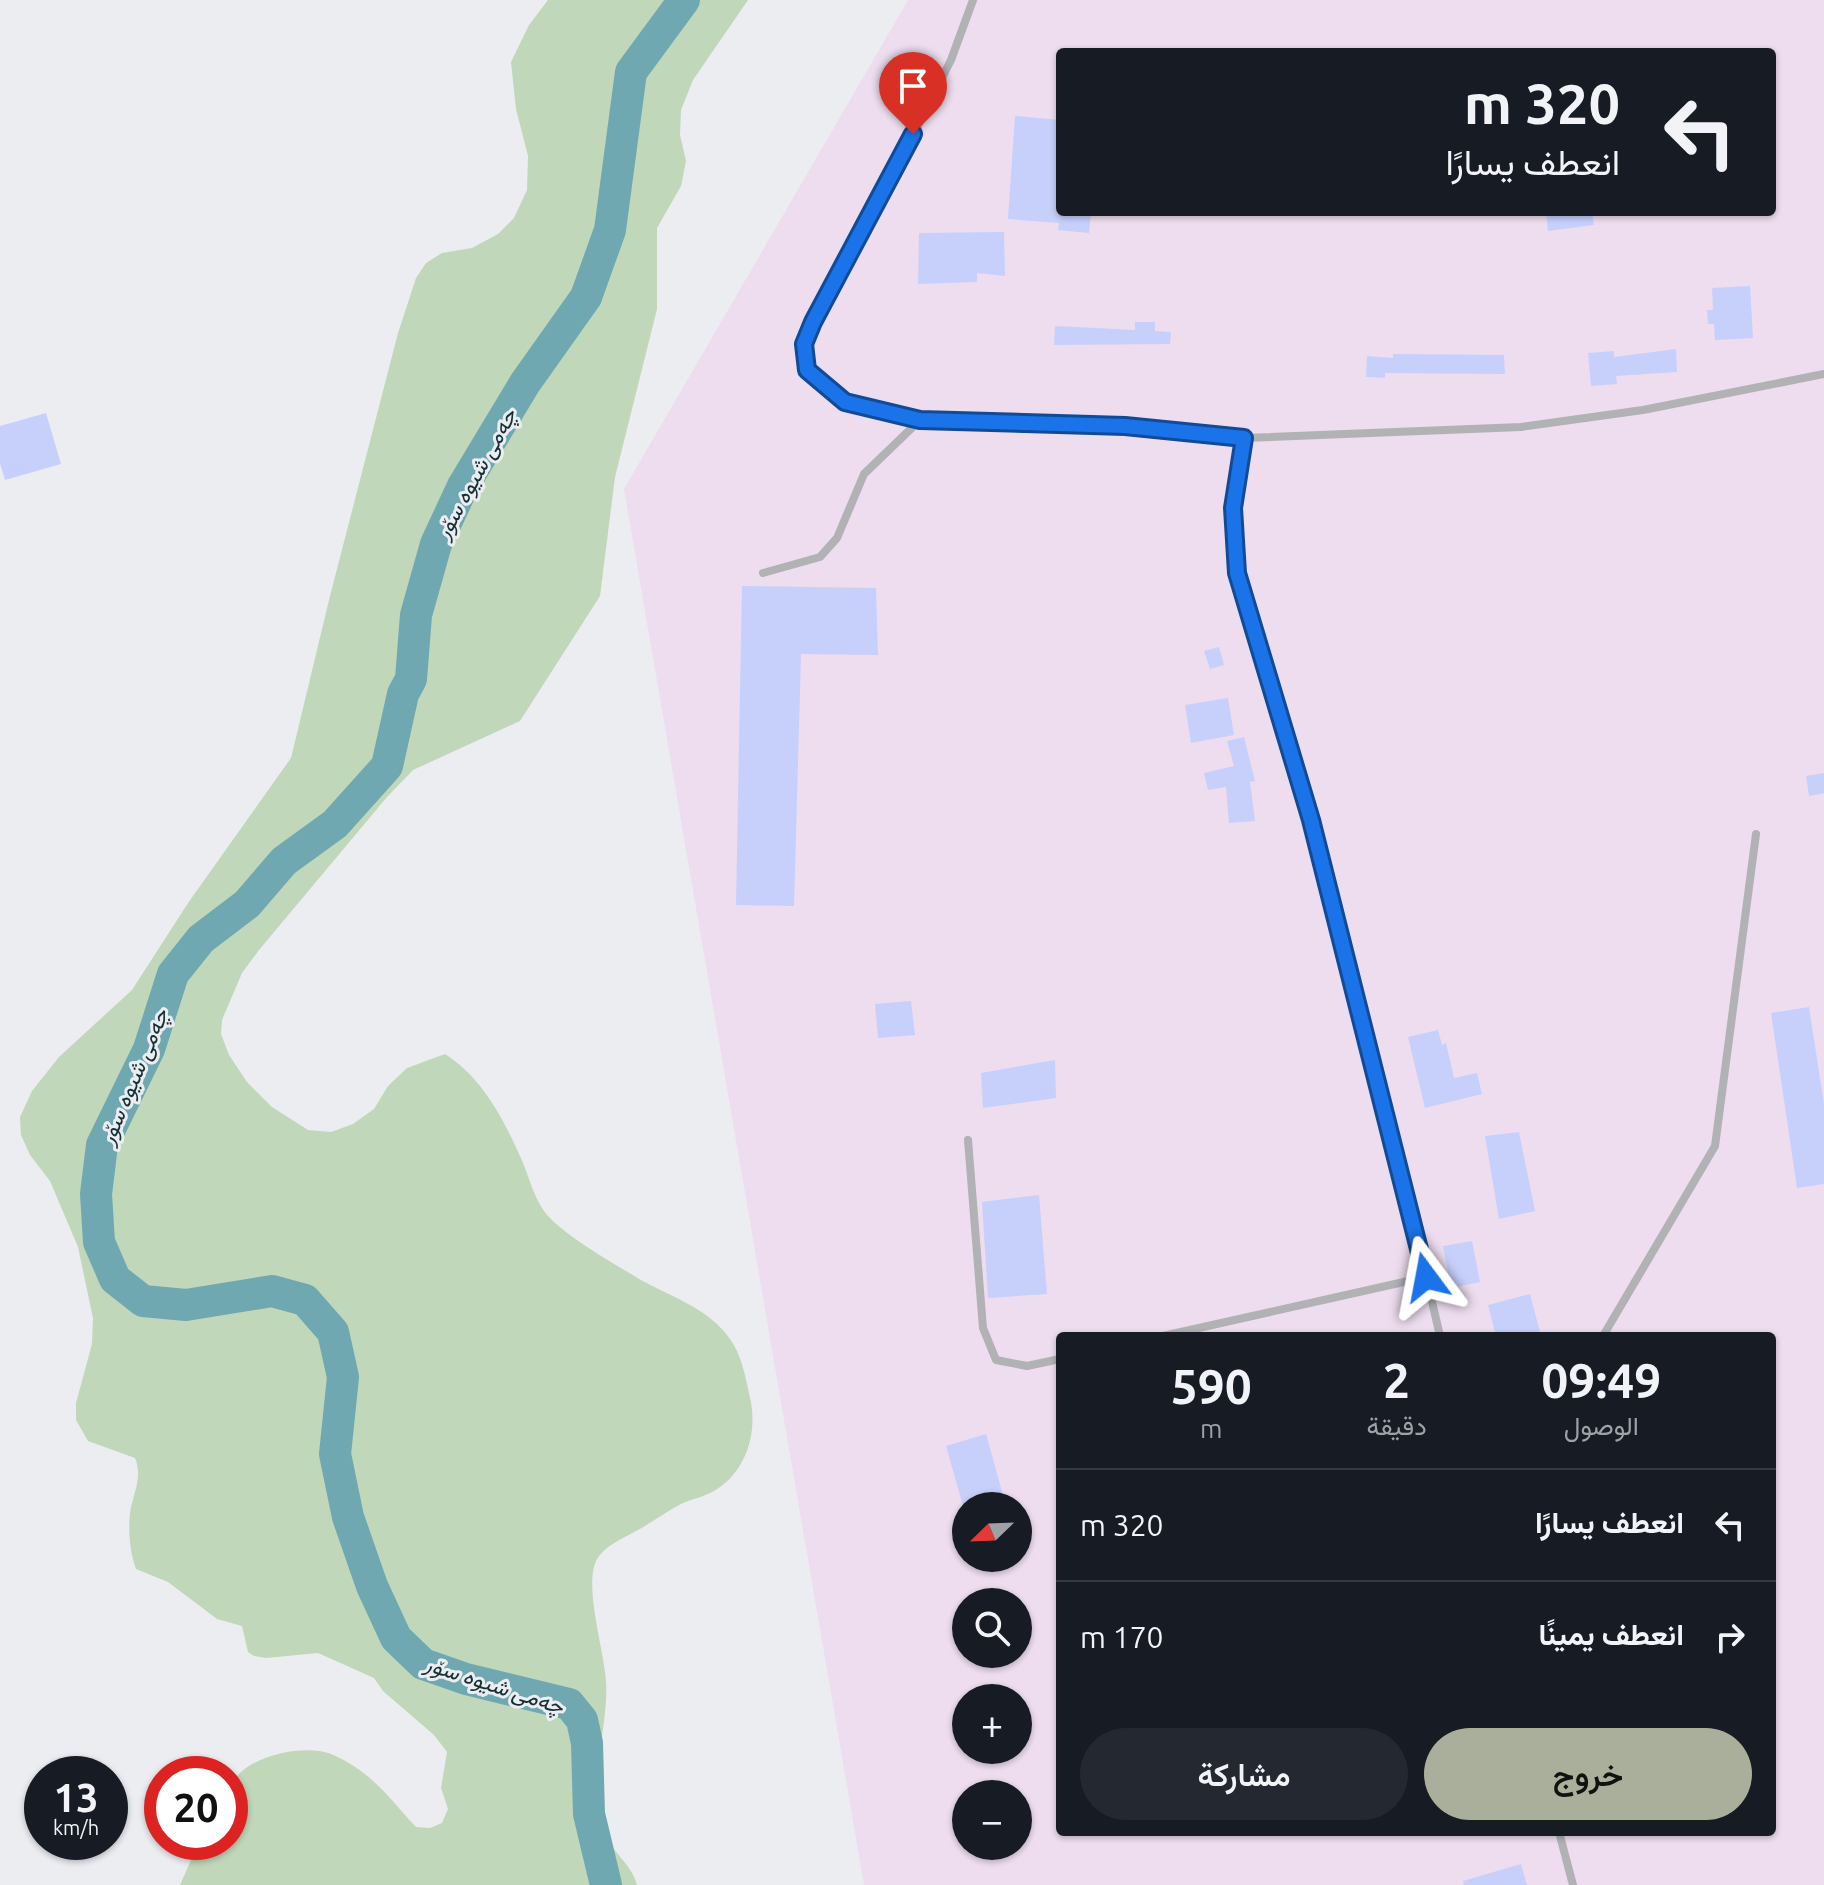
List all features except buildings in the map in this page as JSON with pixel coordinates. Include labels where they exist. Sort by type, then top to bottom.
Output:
[{"type":"lane","points":[[973,0],[951,60],[804,344],[807,370],[845,402],[920,420],[1125,426],[1244,438],[1521,427],[1643,410],[1824,374]]},
{"type":"lane","points":[[763,573],[820,557],[837,538],[864,474],[920,420]]},
{"type":"lane","points":[[1244,438],[1233,508],[1237,573],[1311,820],[1439,1332]]},
{"type":"lane","points":[[1605,1332],[1715,1146],[1756,834]]},
{"type":"lane","points":[[968,1140],[983,1328],[996,1360],[1027,1366],[1056,1360]]},
{"type":"lane","points":[[1181,1332],[1426,1277]]},
{"type":"lane","points":[[1560,1836],[1573,1885]]},
{"type":"shaded area","points":[[908,0],[1824,0],[1824,1885],[864,1885],[624,489]]},
{"type":"green space","points":[[548,0],[748,0],[693,80],[681,110],[680,135],[686,161],[681,186],[657,228],[657,309],[615,477],[600,596],[520,721],[413,770],[387,797],[242,973],[222,1020],[221,1034],[229,1055],[247,1082],[272,1107],[308,1130],[331,1132],[353,1124],[374,1109],[388,1086],[407,1068],[445,1054],[458,1063],[480,1086],[498,1112],[536,1196],[551,1219],[603,1257],[699,1310],[730,1339],[741,1361],[751,1402],[750,1440],[741,1464],[725,1483],[710,1493],[681,1504],[613,1544],[599,1556],[593,1572],[593,1602],[606,1681],[596,1787],[599,1819],[607,1839],[630,1869],[637,1885],[180,1885],[191,1860],[248,1860],[248,1767],[259,1761],[273,1755],[303,1750],[331,1754],[372,1780],[416,1827],[430,1828],[442,1823],[448,1809],[441,1788],[447,1752],[434,1735],[383,1691],[374,1678],[318,1653],[266,1658],[254,1656],[248,1652],[242,1626],[217,1619],[168,1582],[136,1569],[129,1527],[138,1479],[137,1465],[135,1458],[88,1441],[76,1420],[76,1403],[92,1344],[93,1318],[78,1247],[50,1181],[30,1155],[21,1135],[20,1117],[32,1091],[59,1057],[132,990],[188,903],[291,758],[398,333],[416,278],[426,263],[442,253],[472,248],[498,234],[514,218],[527,190],[528,156],[516,109],[511,62],[529,25]]},
{"type":"waterway","name":"چەمی شیوە سۆر","points":[[606,1885],[589,1814],[587,1743],[582,1720],[569,1704],[466,1679],[423,1664],[396,1638],[372,1586],[348,1517],[335,1454],[343,1377],[333,1332],[305,1300],[272,1291],[186,1305],[143,1301],[115,1279],[99,1242],[96,1194],[102,1145],[149,1049],[173,974],[201,939],[247,904],[284,861],[335,824],[387,766],[403,694],[411,679],[416,615],[436,544],[463,486],[525,383],[586,297],[610,230],[631,72],[684,0]]},
{"type":"route","points":[[913,134],[876,209],[813,322],[804,344],[807,370],[845,402],[920,420],[1125,426],[1244,438],[1233,508],[1237,573],[1311,820],[1394,1138],[1426,1277]]}]
